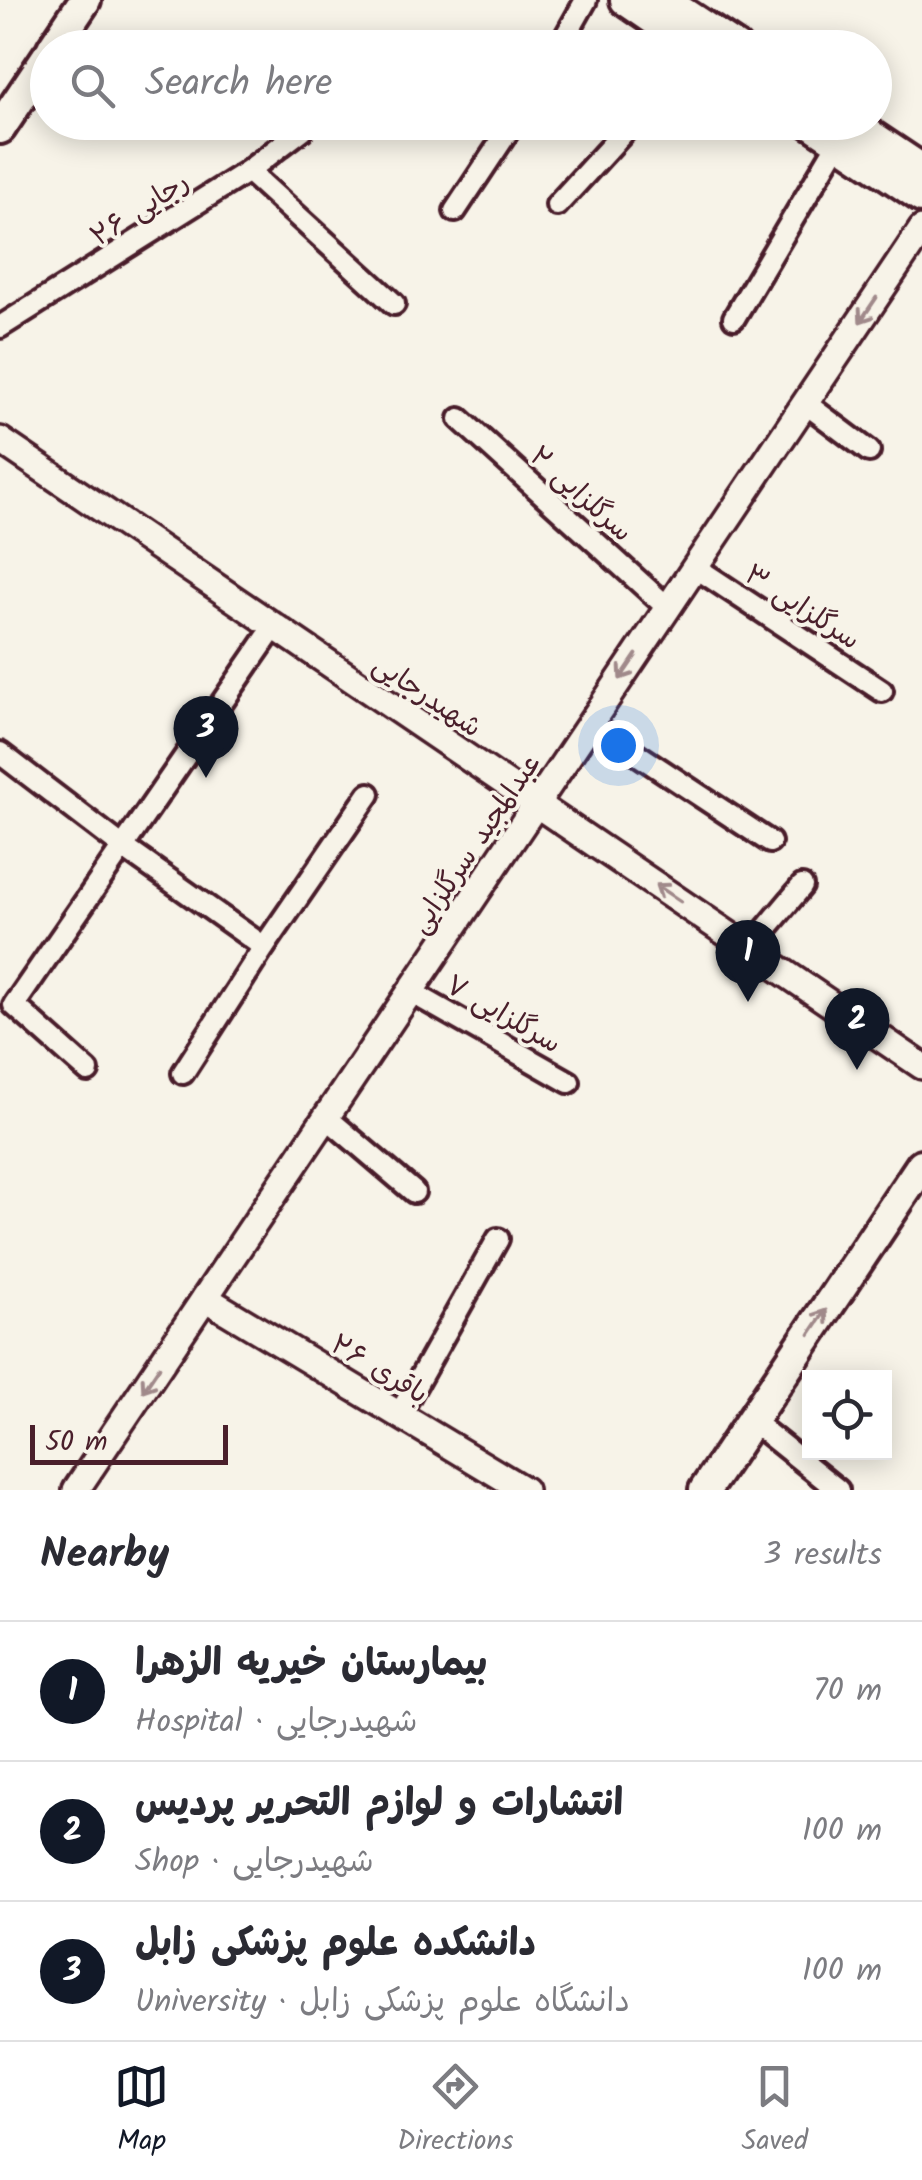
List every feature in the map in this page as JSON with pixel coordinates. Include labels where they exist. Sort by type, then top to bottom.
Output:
[{"type":"main road","points":[[66,30],[85,0]]},
{"type":"main road","points":[[626,0],[670,30]]},
{"type":"main road","points":[[663,0],[709,30]]},
{"type":"main road","points":[[0,128],[30,83]]},
{"type":"main road","points":[[854,140],[922,197]]},
{"type":"main road","points":[[865,140],[919,161]]},
{"type":"main road","points":[[705,1490],[922,1165]]},
{"type":"street","points":[[569,30],[586,0]]},
{"type":"street","name":"رجایی ۲۶","points":[[0,327],[289,140]]},
{"type":"street","points":[[455,211],[502,140]]},
{"type":"street","points":[[557,205],[617,140]]},
{"type":"street","points":[[734,318],[839,140]]},
{"type":"street","points":[[248,170],[394,304]]},
{"type":"street","name":"عبدالمجید سرگلزایی","points":[[76,1490],[922,228]]},
{"type":"street","points":[[805,403],[870,452]]},
{"type":"street","name":"سرگلزایی ۲","points":[[460,419],[668,608]]},
{"type":"street","name":"شهیدرجایی","points":[[0,440],[922,1066]]},
{"type":"street","name":"سرگلزایی ۳","points":[[695,568],[882,691]]},
{"type":"street","points":[[88,1071],[14,1006],[274,627]]},
{"type":"street","points":[[590,724],[770,842]]},
{"type":"street","points":[[0,752],[122,847],[264,947]]},
{"type":"street","points":[[183,1073],[369,794]]},
{"type":"street","points":[[749,949],[802,886]]},
{"type":"street","name":"سرگلزایی ۷","points":[[410,992],[569,1082]]},
{"type":"street","points":[[326,1117],[414,1192]]},
{"type":"street","points":[[399,1414],[498,1239]]},
{"type":"street","name":"باقری ۲۶","points":[[205,1298],[524,1490]]},
{"type":"street","points":[[752,1421],[838,1490]]},
{"type":"place","name":"دانشکده علوم پزشکی زابل","points":[[206,778]]},
{"type":"place","name":"بیمارستان خیریه الزهرا","points":[[748,1002]]},
{"type":"place","name":"انتشارات و لوازم التحریر پردیس","points":[[857,1070]]}]
